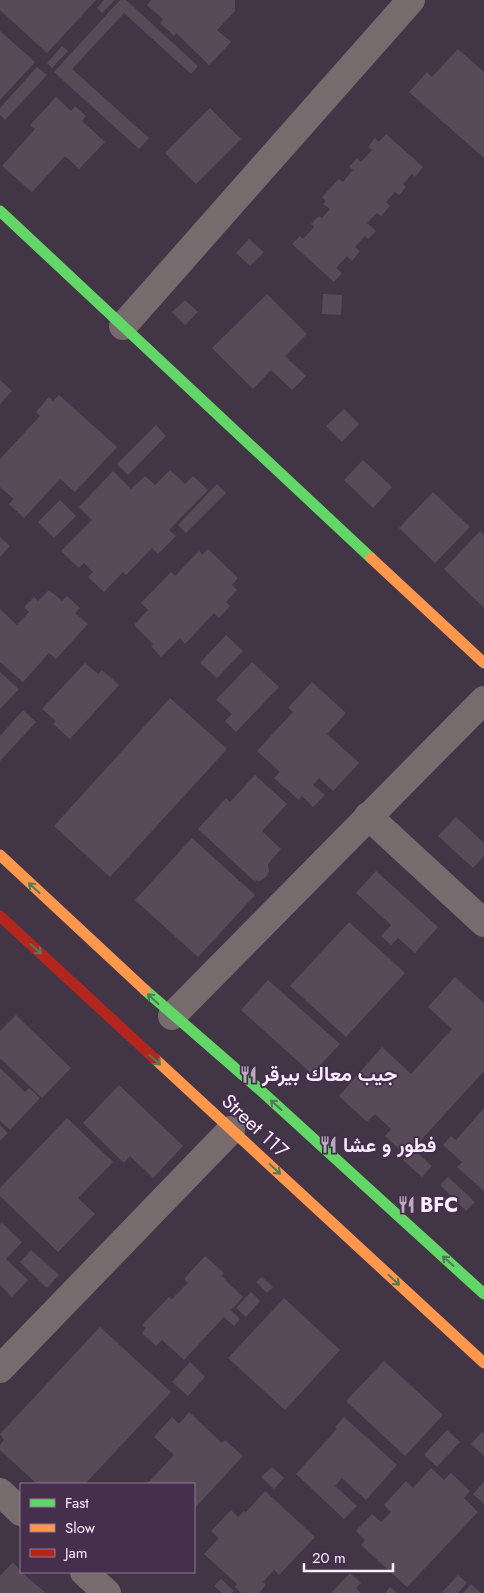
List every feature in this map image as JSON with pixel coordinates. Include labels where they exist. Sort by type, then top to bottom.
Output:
[{"type":"street","points":[[123,326],[411,0]]},
{"type":"street","points":[[0,211],[484,663]]},
{"type":"street","points":[[172,1016],[484,700]]},
{"type":"street","points":[[368,816],[484,923]]},
{"type":"street","name":"Street 117","points":[[0,855],[91,947],[259,1089],[484,1294]]},
{"type":"street","name":"Street 117","points":[[0,916],[68,973],[231,1130],[484,1363]]},
{"type":"street","points":[[0,1369],[231,1130]]},
{"type":"street","points":[[0,1492],[20,1511]]},
{"type":"street","points":[[85,1573],[107,1593]]},
{"type":"building","points":[[0,0],[96,0],[47,53],[0,10]]},
{"type":"building","points":[[104,0],[115,0],[102,13],[97,8]]},
{"type":"building","points":[[120,0],[126,0],[198,66],[191,74],[124,13],[72,69],[149,138],[139,149],[54,72]]},
{"type":"building","points":[[151,0],[235,0],[235,11],[217,30],[231,42],[209,65],[176,33],[174,36],[160,23],[163,19],[147,5]]},
{"type":"building","points":[[0,31],[35,62],[0,100]]},
{"type":"building","points":[[62,46],[68,51],[52,68],[47,63]]},
{"type":"building","points":[[458,49],[484,72],[484,158],[409,92],[427,72],[432,77]]},
{"type":"building","points":[[37,67],[47,75],[5,120],[0,115],[0,108]]},
{"type":"building","points":[[56,97],[71,111],[75,106],[86,116],[82,121],[105,142],[79,169],[65,156],[32,192],[2,166],[35,129],[30,125]]},
{"type":"building","points":[[210,108],[241,139],[196,184],[165,153]]},
{"type":"building","points":[[386,134],[423,167],[415,177],[412,174],[403,184],[406,187],[399,195],[395,192],[386,202],[390,206],[381,216],[377,213],[367,223],[376,231],[368,239],[365,236],[355,247],[360,251],[352,261],[347,256],[336,268],[342,273],[334,282],[292,244],[300,236],[303,239],[314,227],[311,224],[319,216],[322,218],[330,209],[323,204],[326,201],[322,197],[339,179],[343,182],[353,170],[349,167],[357,158],[361,162],[372,150],[368,147],[375,138],[379,142]]},
{"type":"building","points":[[249,239],[264,252],[250,266],[236,253]]},
{"type":"building","points":[[267,294],[307,334],[285,356],[306,376],[292,390],[271,370],[253,389],[212,348]]},
{"type":"building","points":[[323,294],[342,295],[341,315],[322,314]]},
{"type":"building","points":[[185,300],[198,312],[185,325],[172,312]]},
{"type":"building","points":[[0,380],[12,391],[0,404]]},
{"type":"building","points":[[59,395],[117,447],[75,492],[60,479],[24,518],[9,504],[14,499],[0,487],[0,459],[40,416],[36,412],[49,397],[53,401]]},
{"type":"building","points":[[344,409],[359,424],[342,442],[326,426]]},
{"type":"building","points":[[156,425],[166,436],[128,475],[117,464]]},
{"type":"building","points":[[363,460],[392,487],[373,508],[344,480]]},
{"type":"building","points":[[170,470],[185,484],[193,476],[208,490],[169,530],[176,536],[158,554],[152,548],[126,575],[123,572],[104,592],[88,577],[93,572],[84,563],[79,568],[61,551],[92,520],[79,507],[113,471],[131,489],[145,476],[155,485]]},
{"type":"building","points":[[217,484],[226,493],[186,533],[178,525]]},
{"type":"building","points":[[433,492],[470,527],[435,563],[399,528]]},
{"type":"building","points":[[60,500],[76,516],[54,538],[38,522]]},
{"type":"building","points":[[480,531],[484,535],[484,608],[444,569]]},
{"type":"building","points":[[0,537],[10,546],[0,557]]},
{"type":"building","points":[[208,549],[238,578],[232,585],[237,590],[226,602],[230,606],[219,618],[214,613],[185,644],[180,638],[161,657],[151,646],[153,644],[134,625],[148,610],[141,603],[171,572],[175,576],[199,551],[202,555]]},
{"type":"building","points":[[49,590],[62,601],[67,596],[80,608],[75,613],[88,624],[56,659],[49,653],[23,682],[0,662],[0,609],[17,625],[29,612],[24,607],[34,597],[38,601]]},
{"type":"building","points":[[226,635],[243,651],[217,678],[200,663]]},
{"type":"building","points":[[252,662],[279,687],[236,732],[225,721],[232,714],[216,700]]},
{"type":"building","points":[[85,663],[98,674],[102,670],[119,685],[70,739],[53,724],[56,721],[42,709]]},
{"type":"building","points":[[0,672],[19,689],[0,709]]},
{"type":"building","points":[[312,682],[346,713],[327,734],[359,763],[333,791],[319,778],[313,785],[325,795],[313,807],[302,796],[299,800],[274,778],[280,772],[257,751],[293,712],[288,708]]},
{"type":"building","points":[[170,698],[227,749],[110,877],[54,826]]},
{"type":"building","points":[[23,710],[36,722],[0,761],[0,736]]},
{"type":"building","points":[[255,775],[287,804],[262,831],[281,849],[268,864],[269,871],[266,877],[260,881],[253,880],[198,829],[226,798],[230,802]]},
{"type":"building","points":[[456,817],[484,843],[484,856],[473,868],[438,836]]},
{"type":"building","points":[[192,838],[255,895],[198,957],[135,900]]},
{"type":"building","points":[[376,871],[438,927],[415,953],[398,938],[391,945],[381,936],[391,925],[356,893]]},
{"type":"building","points":[[349,922],[405,973],[346,1037],[290,986]]},
{"type":"building","points":[[455,977],[484,1003],[484,1071],[413,1149],[432,1166],[422,1177],[403,1160],[407,1156],[385,1136],[391,1129],[375,1114],[367,1122],[339,1096],[382,1047],[411,1074],[452,1029],[428,1007]]},
{"type":"building","points":[[268,980],[340,1044],[312,1074],[241,1010]]},
{"type":"building","points":[[16,1015],[71,1068],[42,1098],[0,1058],[0,1031]]},
{"type":"building","points":[[0,1068],[25,1092],[29,1088],[40,1098],[10,1130],[0,1121]]},
{"type":"building","points":[[119,1085],[183,1146],[153,1178],[130,1156],[124,1163],[83,1123]]},
{"type":"building","points":[[484,1108],[484,1191],[457,1167],[462,1162],[443,1145],[451,1136],[456,1140]]},
{"type":"building","points":[[67,1118],[113,1162],[78,1198],[95,1214],[58,1252],[0,1196],[0,1188]]},
{"type":"building","points":[[0,1125],[8,1133],[0,1141]]},
{"type":"building","points":[[448,1177],[475,1202],[466,1211],[440,1185]]},
{"type":"building","points":[[2,1223],[22,1242],[6,1259],[28,1280],[12,1297],[0,1285],[0,1225]]},
{"type":"building","points":[[31,1250],[59,1275],[47,1288],[20,1262]]},
{"type":"building","points":[[205,1256],[224,1273],[221,1276],[243,1297],[231,1310],[240,1319],[234,1326],[224,1317],[184,1360],[162,1340],[156,1346],[142,1333],[146,1328],[142,1325],[169,1297],[172,1299],[188,1283],[184,1279]]},
{"type":"building","points":[[262,1277],[273,1287],[267,1293],[256,1282]]},
{"type":"building","points":[[251,1292],[260,1301],[246,1317],[236,1308]]},
{"type":"building","points":[[284,1298],[340,1350],[285,1410],[228,1358]]},
{"type":"building","points":[[100,1327],[171,1392],[86,1483],[36,1483],[0,1450],[0,1445],[4,1440],[0,1434]]},
{"type":"building","points":[[384,1361],[443,1415],[405,1456],[346,1401]]},
{"type":"building","points":[[190,1362],[205,1377],[188,1396],[172,1382]]},
{"type":"building","points":[[189,1412],[222,1443],[225,1440],[243,1456],[195,1508],[195,1483],[148,1483],[174,1455],[154,1437],[172,1417],[179,1424]]},
{"type":"building","points":[[344,1417],[397,1465],[366,1500],[342,1478],[335,1486],[357,1506],[344,1519],[296,1474],[337,1429],[335,1427]]},
{"type":"building","points":[[447,1430],[460,1442],[437,1467],[424,1455]]},
{"type":"building","points":[[482,1432],[484,1434],[484,1456],[471,1444]]},
{"type":"building","points":[[272,1467],[284,1478],[274,1489],[261,1477]]},
{"type":"building","points":[[431,1468],[444,1480],[451,1473],[470,1491],[464,1498],[478,1512],[407,1587],[361,1545],[365,1540],[356,1531],[372,1514],[381,1522],[391,1512],[384,1505],[406,1481],[413,1488]]},
{"type":"building","points":[[484,1482],[484,1504],[473,1494]]},
{"type":"building","points":[[265,1491],[315,1537],[279,1575],[274,1570],[263,1582],[266,1585],[259,1593],[241,1593],[235,1587],[237,1584],[204,1554],[219,1538],[211,1531],[231,1510],[238,1517],[244,1511],[246,1512]]},
{"type":"building","points":[[13,1562],[20,1573],[46,1593],[0,1593],[0,1576]]},
{"type":"building","points":[[350,1573],[361,1583],[356,1588],[361,1593],[331,1593]]},
{"type":"building","points":[[458,1575],[467,1583],[458,1593],[441,1593]]},
{"type":"building","points":[[221,1579],[234,1591],[232,1593],[222,1593],[214,1586]]},
{"type":"building","points":[[471,1584],[481,1593],[463,1593]]},
{"type":"building","points":[[390,1587],[397,1593],[385,1593]]},
{"type":"traffic: fast","points":[[0,211],[371,558]]},
{"type":"traffic: fast","points":[[145,990],[259,1089],[484,1294]]},
{"type":"traffic: slow","points":[[371,558],[484,663]]},
{"type":"traffic: slow","points":[[0,855],[145,990]]},
{"type":"traffic: slow","points":[[155,1059],[484,1363]]},
{"type":"traffic: jam","points":[[0,916],[155,1059]]},
{"type":"place","name":"جيب معاك بيرقر","points":[[248,1074]]},
{"type":"place","name":"فطور و عشا","points":[[329,1145]]},
{"type":"place","name":"BFC","points":[[406,1205]]}]
